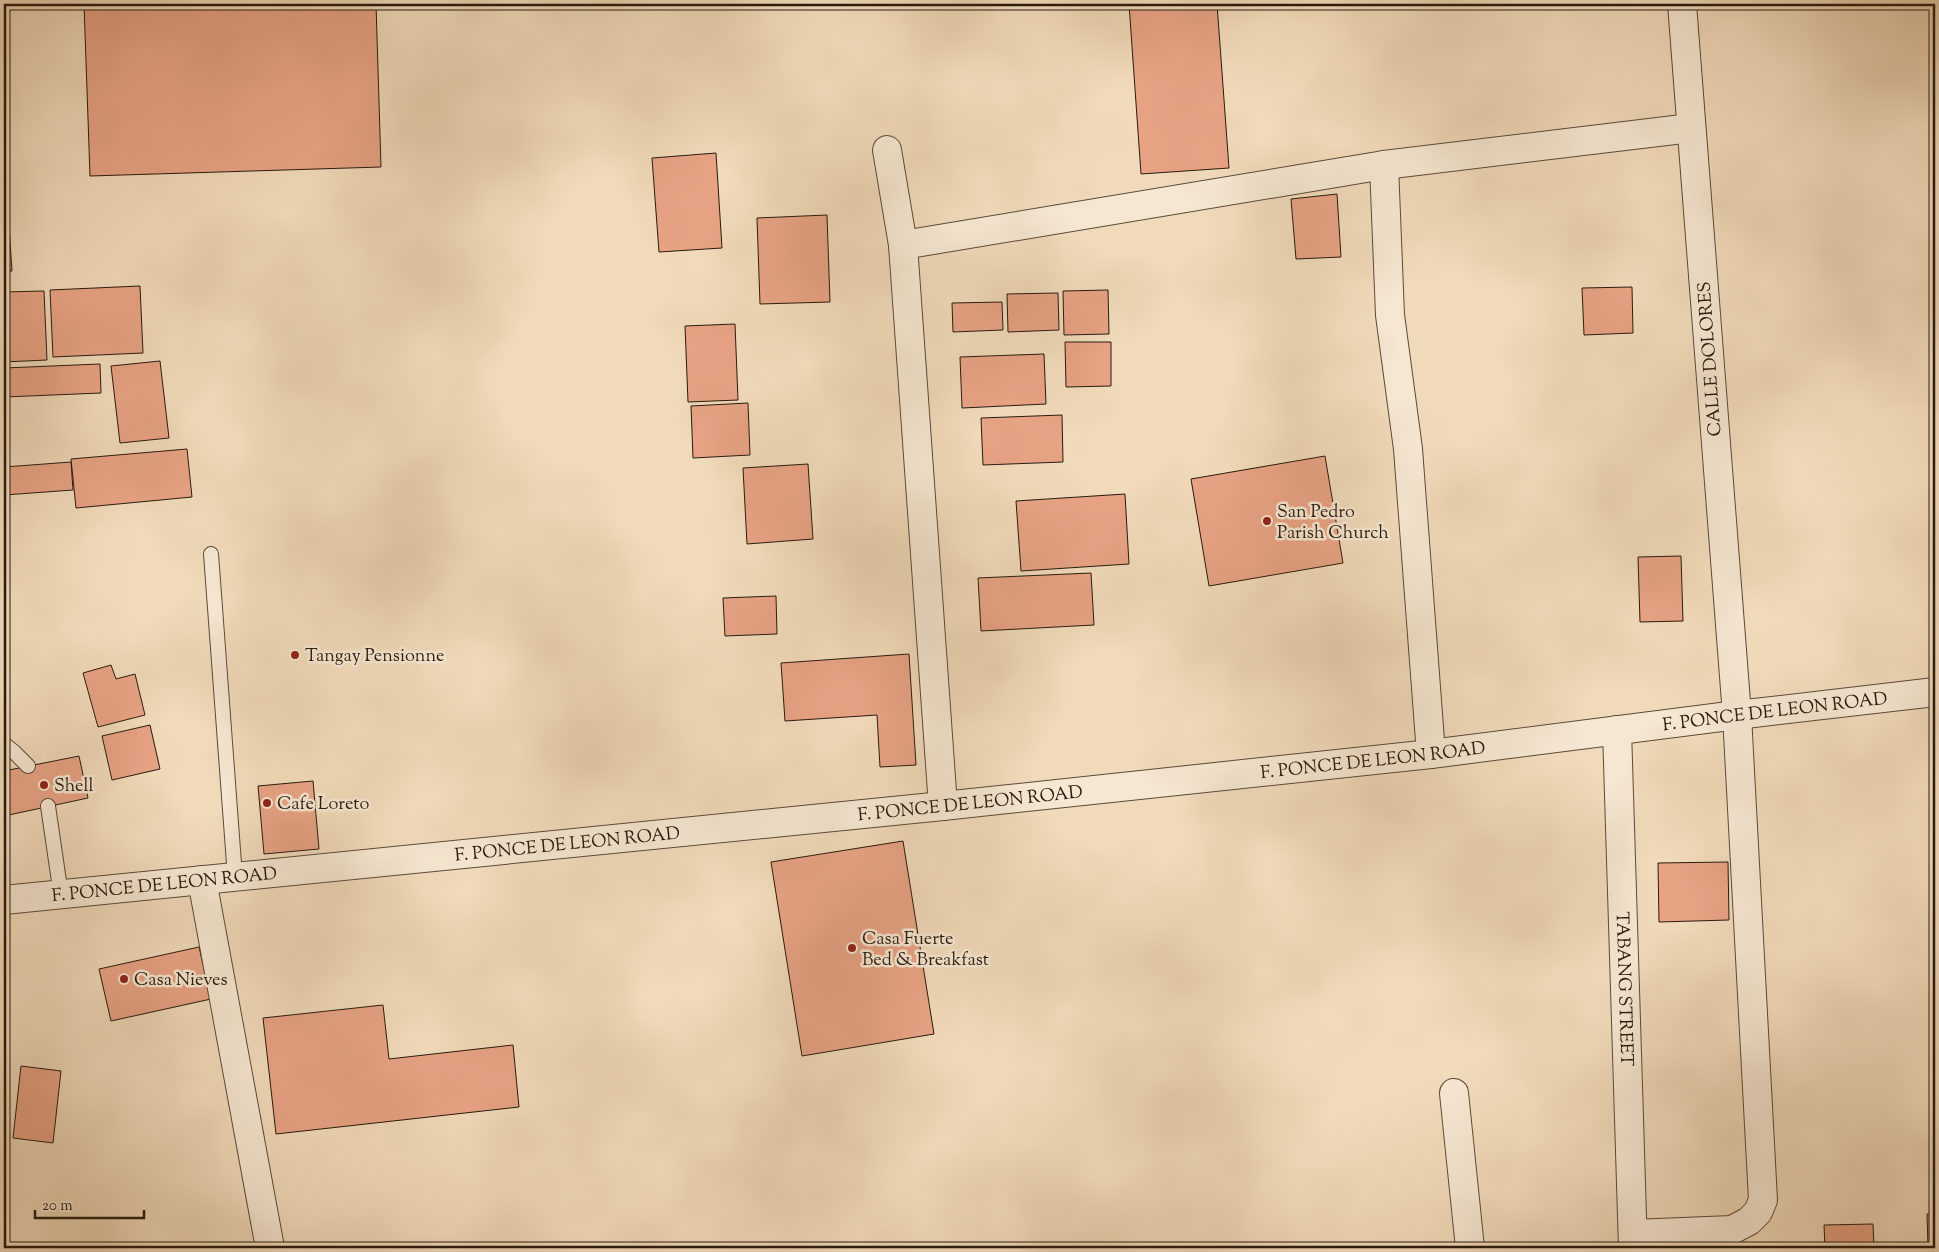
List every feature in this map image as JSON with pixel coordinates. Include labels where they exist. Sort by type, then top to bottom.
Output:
[{"type":"street","name":"CALLE DOLORES","points":[[1633,1241],[1732,1230],[1749,1221],[1758,1212],[1763,1200],[1737,715],[1682,4]]},
{"type":"street","points":[[903,245],[1384,165],[1691,128]]},
{"type":"street","points":[[887,150],[903,245],[943,806]]},
{"type":"street","points":[[1384,165],[1390,315],[1408,449],[1432,754]]},
{"type":"street","name":"F. PONCE DE LEON ROAD","points":[[4,900],[943,806],[1432,754],[1935,692]]},
{"type":"street","name":"TABANG STREET","points":[[1617,730],[1633,1241]]},
{"type":"street","points":[[202,880],[270,1248]]},
{"type":"street","points":[[1454,1093],[1470,1248]]},
{"type":"lane","points":[[211,554],[235,877]]},
{"type":"lane","points":[[4,744],[28,766]]},
{"type":"lane","points":[[48,806],[61,895]]},
{"type":"building","points":[[84,4],[376,4],[381,167],[90,176]]},
{"type":"building","points":[[1129,4],[1217,4],[1229,168],[1141,174]]},
{"type":"building","points":[[716,153],[722,248],[659,252],[652,158]]},
{"type":"building","points":[[1337,194],[1341,257],[1296,259],[1291,199]]},
{"type":"building","points":[[827,215],[830,302],[760,304],[757,218]]},
{"type":"building","points":[[4,225],[9,225],[12,271],[4,272]]},
{"type":"building","points":[[140,286],[143,353],[53,357],[50,290]]},
{"type":"building","points":[[1632,287],[1633,333],[1584,335],[1582,288]]},
{"type":"building","points":[[1108,290],[1109,334],[1064,335],[1063,291]]},
{"type":"building","points":[[44,291],[47,360],[4,362],[4,292]]},
{"type":"building","points":[[1058,293],[1059,330],[1008,332],[1007,294]]},
{"type":"building","points":[[1002,302],[1003,330],[953,332],[952,303]]},
{"type":"building","points":[[735,324],[738,400],[688,402],[685,326]]},
{"type":"building","points":[[1065,342],[1111,342],[1111,386],[1066,387]]},
{"type":"building","points":[[1044,354],[1046,404],[962,408],[960,357]]},
{"type":"building","points":[[160,361],[169,438],[120,443],[111,366]]},
{"type":"building","points":[[100,364],[101,393],[4,397],[4,368]]},
{"type":"building","points":[[748,403],[750,455],[693,458],[691,406]]},
{"type":"building","points":[[1062,415],[1063,462],[983,465],[981,418]]},
{"type":"building","points":[[187,449],[192,497],[76,508],[71,459]]},
{"type":"building","name":"San Pedro Parish Church","points":[[1325,456],[1343,563],[1209,586],[1191,479]]},
{"type":"building","points":[[71,462],[73,490],[4,495],[4,467]]},
{"type":"building","points":[[808,464],[813,539],[747,544],[743,468]]},
{"type":"building","points":[[1125,494],[1129,564],[1021,571],[1016,501]]},
{"type":"building","points":[[1681,556],[1683,621],[1640,622],[1638,557]]},
{"type":"building","points":[[1091,573],[1094,625],[981,631],[978,578]]},
{"type":"building","points":[[776,596],[777,634],[725,636],[723,598]]},
{"type":"building","points":[[909,654],[916,765],[880,767],[877,715],[785,721],[781,663]]},
{"type":"building","points":[[111,665],[116,679],[135,674],[145,715],[98,727],[83,673]]},
{"type":"building","points":[[150,725],[160,769],[112,780],[102,736]]},
{"type":"building","name":"Shell","points":[[79,756],[88,798],[4,816],[4,771]]},
{"type":"building","points":[[313,781],[319,849],[264,854],[258,786]]},
{"type":"building","name":"Casa Fuerte Bed & Breakfast","points":[[903,841],[934,1034],[802,1056],[771,862]]},
{"type":"building","points":[[1728,862],[1729,920],[1659,922],[1658,863]]},
{"type":"building","points":[[199,947],[211,999],[111,1021],[99,969]]},
{"type":"building","points":[[383,1005],[389,1059],[513,1045],[519,1107],[276,1134],[263,1018]]},
{"type":"building","points":[[21,1066],[61,1071],[53,1143],[13,1138]]},
{"type":"building","points":[[1927,1214],[1935,1214],[1935,1248],[1928,1248]]},
{"type":"building","points":[[1873,1224],[1874,1248],[1825,1248],[1824,1225]]},
{"type":"place","name":"San Pedro Parish Church","points":[[1267,521]]},
{"type":"place","name":"Tangay Pensionne","points":[[295,655]]},
{"type":"place","name":"Shell","points":[[44,785]]},
{"type":"place","name":"Cafe Loreto","points":[[267,803]]},
{"type":"place","name":"Casa Fuerte Bed & Breakfast","points":[[852,948]]},
{"type":"place","name":"Casa Nieves","points":[[124,979]]}]
